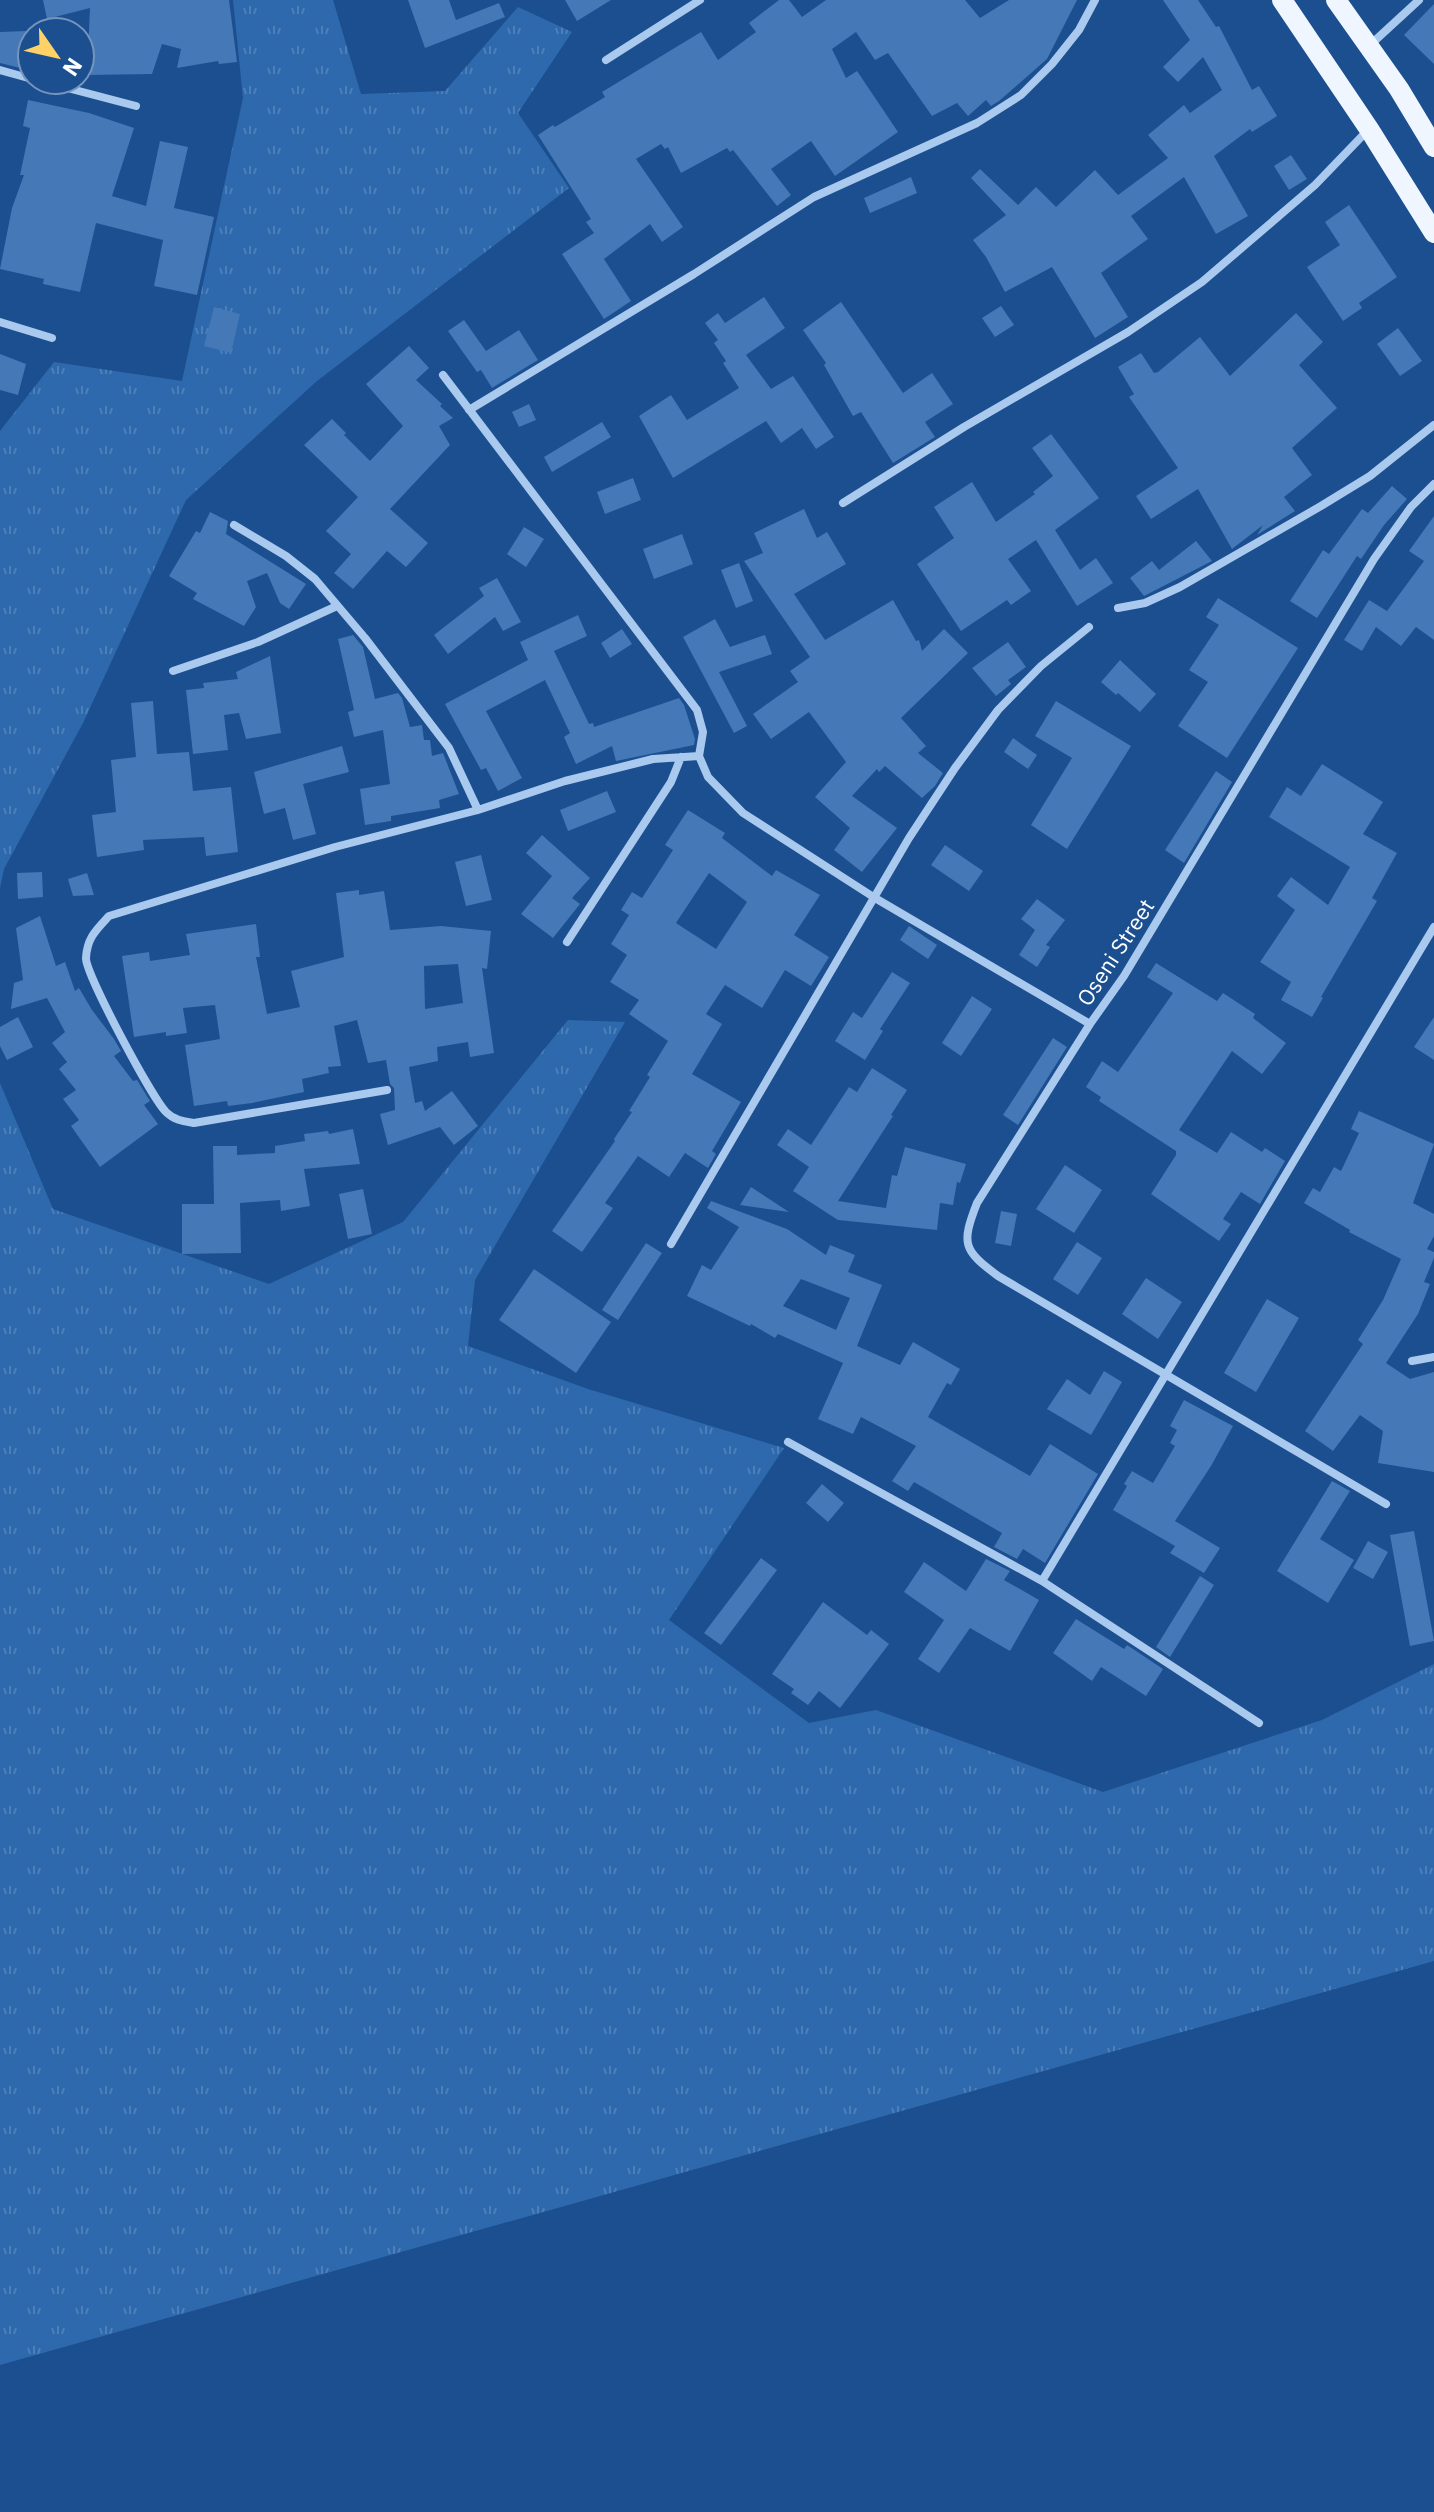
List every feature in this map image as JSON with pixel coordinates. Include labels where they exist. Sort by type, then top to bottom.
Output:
[{"type":"main road","points":[[1282,0],[1434,233]]},
{"type":"main road","points":[[1336,0],[1434,147]]},
{"type":"street","points":[[606,60],[700,0]]},
{"type":"street","points":[[469,410],[694,274],[814,197],[977,123],[1021,95],[1070,41],[1095,0]]},
{"type":"street","points":[[1369,47],[1419,0]]},
{"type":"street","points":[[96,95],[136,106]]},
{"type":"street","points":[[843,503],[964,427],[1128,332],[1202,282],[1315,185],[1369,129]]},
{"type":"street","points":[[0,322],[52,338]]},
{"type":"street","points":[[443,375],[697,710],[703,732],[699,756],[708,777],[743,813],[875,898],[1090,1024]]},
{"type":"street","points":[[1118,608],[1145,603],[1180,587],[1321,506],[1370,476],[1434,425]]},
{"type":"street","name":"Oseni Street","points":[[1165,1374],[998,1276],[975,1259],[966,1231],[977,1203],[1132,963],[1374,559],[1411,507],[1434,484]]},
{"type":"street","points":[[234,525],[286,556],[315,579],[365,638],[449,748],[478,810]]},
{"type":"street","points":[[173,671],[258,642],[337,606]]},
{"type":"street","points":[[671,1244],[909,838],[955,768],[998,710],[1041,666],[1089,627]]},
{"type":"street","points":[[387,1090],[194,1123],[174,1119],[163,1109],[129,1053],[85,962],[90,936],[109,916],[335,847],[478,810],[565,781],[653,759],[699,756]]},
{"type":"street","points":[[567,942],[671,782],[681,757]]},
{"type":"street","points":[[1042,1581],[1434,927]]},
{"type":"street","points":[[1412,1361],[1434,1357]]},
{"type":"street","points":[[1165,1374],[1386,1504]]},
{"type":"street","points":[[788,1442],[1042,1581],[1259,1723]]},
{"type":"green space","points":[[233,0],[333,0],[361,94],[445,91],[518,7],[572,32],[518,113],[569,188],[317,381],[186,500],[83,723],[4,869],[0,888],[0,431],[54,362],[182,381],[243,98]]},
{"type":"green space","points":[[568,1020],[625,1022],[475,1280],[468,1346],[588,1389],[784,1448],[669,1620],[809,1723],[876,1710],[1103,1792],[1322,1720],[1434,1664],[1434,1961],[0,2365],[0,1083],[53,1209],[269,1284],[403,1222]]},
{"type":"building","points":[[43,0],[229,0],[237,62],[219,64],[218,61],[177,68],[181,49],[162,44],[152,74],[96,75],[96,16],[90,16],[90,8],[46,16]]},
{"type":"building","points":[[408,0],[449,0],[456,20],[499,3],[505,17],[425,48]]},
{"type":"building","points":[[565,0],[611,0],[577,21]]},
{"type":"building","points":[[779,0],[789,0],[802,17],[826,0],[965,0],[980,18],[1009,0],[1077,0],[1047,59],[999,101],[991,106],[986,100],[968,116],[957,103],[932,116],[888,53],[875,60],[856,32],[832,49],[846,78],[857,71],[898,132],[835,176],[811,141],[771,169],[791,195],[777,206],[733,150],[730,152],[727,148],[681,173],[668,147],[665,149],[661,144],[636,159],[683,227],[662,242],[650,224],[604,259],[631,301],[604,319],[562,254],[594,233],[586,222],[591,219],[538,135],[605,97],[602,92],[701,32],[718,60],[756,32],[749,23]]},
{"type":"building","points":[[1163,0],[1198,0],[1216,27],[1219,26],[1252,90],[1259,86],[1277,116],[1252,132],[1250,129],[1214,156],[1248,216],[1216,234],[1184,177],[1131,216],[1148,239],[1101,273],[1128,317],[1095,338],[1052,267],[1005,292],[973,240],[1006,215],[971,178],[980,169],[1018,205],[1036,187],[1056,207],[1095,170],[1118,195],[1168,158],[1148,135],[1184,105],[1190,113],[1222,90],[1203,57],[1178,82],[1163,67],[1190,40]]},
{"type":"building","points":[[1434,4],[1434,64],[1404,35]]},
{"type":"building","points":[[16,31],[16,67],[0,63],[0,32]]},
{"type":"building","points":[[28,100],[89,113],[134,128],[112,196],[146,206],[160,141],[188,147],[174,208],[214,217],[197,295],[154,286],[163,240],[96,223],[80,292],[43,284],[44,279],[0,269],[12,208],[24,175],[20,175],[30,128],[23,126]]},
{"type":"building","points":[[1291,155],[1307,179],[1289,190],[1274,166]]},
{"type":"building","points":[[911,177],[917,193],[870,213],[864,198]]},
{"type":"building","points":[[1349,205],[1397,277],[1359,303],[1362,308],[1343,321],[1307,267],[1340,245],[1325,222]]},
{"type":"building","points":[[764,297],[785,328],[746,355],[771,389],[793,376],[834,437],[816,449],[802,428],[781,443],[766,421],[673,478],[639,416],[671,395],[687,420],[739,388],[714,343],[718,340],[705,323],[718,313],[725,323]]},
{"type":"building","points":[[841,302],[903,393],[932,373],[953,404],[925,422],[935,437],[893,463],[861,412],[853,416],[824,365],[826,363],[803,330]]},
{"type":"building","points":[[1001,306],[1014,325],[995,337],[982,318]]},
{"type":"building","points":[[214,307],[240,314],[231,353],[204,346]]},
{"type":"building","points":[[1296,313],[1323,342],[1299,365],[1337,408],[1292,448],[1312,475],[1284,497],[1295,511],[1257,535],[1263,525],[1232,549],[1198,489],[1151,519],[1136,496],[1178,468],[1129,397],[1134,394],[1118,367],[1141,353],[1154,373],[1158,372],[1200,337],[1230,376]]},
{"type":"building","points":[[464,320],[486,351],[519,330],[538,360],[492,388],[448,331]]},
{"type":"building","points":[[1398,328],[1422,361],[1400,376],[1377,344]]},
{"type":"building","points":[[409,346],[429,368],[416,380],[453,418],[439,426],[450,445],[390,509],[428,543],[406,567],[387,551],[353,589],[334,573],[351,554],[326,531],[358,497],[304,445],[332,419],[370,461],[403,426],[366,384]]},
{"type":"building","points":[[0,354],[26,364],[18,395],[0,390]]},
{"type":"building","points":[[529,404],[536,420],[519,427],[512,412]]},
{"type":"building","points":[[602,422],[611,437],[552,472],[544,457]]},
{"type":"building","points":[[1051,434],[1099,498],[1055,530],[1080,570],[1096,558],[1113,583],[1077,606],[1036,540],[1008,559],[1031,591],[1011,605],[1007,600],[961,631],[917,564],[954,538],[934,507],[972,482],[996,522],[1035,494],[1033,492],[1053,476],[1032,448]]},
{"type":"building","points":[[633,478],[641,500],[605,514],[597,492]]},
{"type":"building","points":[[1392,486],[1407,499],[1384,525],[1361,559],[1357,556],[1317,618],[1290,601],[1323,550],[1329,554],[1362,509],[1368,513]]},
{"type":"building","points":[[804,509],[817,538],[827,532],[846,564],[794,594],[825,640],[893,600],[916,641],[919,640],[922,651],[944,629],[968,653],[901,718],[926,746],[918,753],[943,773],[935,786],[922,798],[885,766],[879,772],[877,769],[852,796],[897,828],[862,872],[834,850],[850,828],[815,797],[846,762],[809,712],[771,739],[753,714],[798,682],[790,671],[810,657],[744,561],[763,553],[754,533]]},
{"type":"building","points":[[210,512],[228,521],[226,534],[306,584],[289,609],[280,603],[267,573],[247,581],[256,607],[244,626],[193,599],[197,593],[169,576],[196,531],[200,533]]},
{"type":"building","points":[[1434,516],[1434,640],[1416,627],[1401,646],[1376,627],[1362,651],[1344,640],[1369,600],[1387,611],[1424,561],[1409,551]]},
{"type":"building","points":[[524,527],[544,539],[526,567],[507,554]]},
{"type":"building","points":[[682,534],[693,564],[654,579],[643,549]]},
{"type":"building","points":[[1196,541],[1212,561],[1144,596],[1130,578],[1152,561],[1159,570]]},
{"type":"building","points":[[739,563],[753,601],[736,608],[721,570]]},
{"type":"building","points":[[497,578],[521,622],[503,631],[495,617],[448,654],[434,635],[484,596],[479,588]]},
{"type":"building","points":[[1218,598],[1298,648],[1227,758],[1178,726],[1208,682],[1189,670],[1219,625],[1206,617]]},
{"type":"building","points":[[578,615],[587,636],[554,651],[589,724],[593,723],[594,727],[679,698],[695,739],[694,745],[616,761],[612,746],[576,764],[564,737],[570,733],[545,680],[486,711],[522,778],[498,791],[486,768],[481,770],[445,704],[528,660],[520,642]]},
{"type":"building","points":[[715,619],[730,647],[765,635],[772,654],[719,672],[747,726],[734,733],[683,637]]},
{"type":"building","points":[[622,629],[632,644],[610,658],[601,643]]},
{"type":"building","points":[[353,635],[363,647],[375,699],[398,693],[410,727],[422,725],[424,740],[430,740],[432,756],[443,753],[459,794],[439,800],[440,808],[391,816],[391,821],[365,825],[360,789],[390,784],[383,730],[354,737],[348,712],[354,710],[338,639]]},
{"type":"building","points":[[1008,642],[1026,667],[1008,680],[1011,684],[996,696],[972,668]]},
{"type":"building","points":[[270,656],[281,733],[246,739],[239,713],[224,715],[228,750],[193,754],[186,690],[204,688],[203,683],[238,679],[236,672]]},
{"type":"building","points":[[1120,660],[1156,694],[1140,712],[1101,682]]},
{"type":"building","points":[[153,701],[157,754],[189,752],[193,791],[231,787],[238,852],[206,856],[204,837],[143,840],[144,850],[97,857],[92,815],[116,812],[111,760],[136,757],[131,703]]},
{"type":"building","points":[[1056,701],[1131,746],[1067,849],[1031,825],[1072,758],[1035,736]]},
{"type":"building","points":[[1013,738],[1037,755],[1028,769],[1004,752]]},
{"type":"building","points":[[342,746],[349,772],[303,784],[316,834],[293,840],[285,808],[264,814],[254,772]]},
{"type":"building","points":[[1322,764],[1383,802],[1363,834],[1397,853],[1372,898],[1377,901],[1312,1017],[1281,1000],[1291,982],[1260,962],[1295,910],[1277,896],[1291,877],[1328,905],[1350,867],[1269,817],[1287,787],[1301,796]]},
{"type":"building","points":[[1216,771],[1232,782],[1184,863],[1165,850]]},
{"type":"building","points":[[607,791],[616,812],[568,831],[560,810]]},
{"type":"building","points":[[688,810],[725,833],[722,838],[772,876],[776,870],[820,895],[794,935],[829,957],[811,986],[785,970],[762,1008],[725,985],[706,1014],[722,1024],[692,1074],[741,1102],[712,1151],[716,1154],[708,1168],[685,1153],[669,1177],[638,1156],[605,1203],[613,1208],[582,1252],[552,1231],[615,1141],[650,1077],[647,1075],[668,1041],[629,1014],[639,1000],[610,982],[627,955],[611,944],[629,915],[621,910],[632,892],[642,898],[673,850],[665,845]],"holes":[[[709,873],[747,902],[716,949],[676,923]]]},
{"type":"building","points":[[542,835],[590,878],[572,898],[580,904],[553,938],[521,914],[552,876],[526,853]]},
{"type":"building","points":[[945,845],[983,871],[969,891],[931,865]]},
{"type":"building","points":[[481,855],[492,900],[466,906],[455,862]]},
{"type":"building","points":[[42,872],[43,897],[18,899],[17,873]]},
{"type":"building","points":[[87,873],[94,895],[73,896],[68,879]]},
{"type":"building","points":[[359,890],[359,895],[384,891],[390,930],[441,926],[491,931],[487,969],[482,968],[494,1053],[470,1057],[468,1042],[437,1047],[438,1061],[409,1067],[415,1103],[422,1101],[425,1111],[452,1091],[478,1126],[454,1145],[440,1127],[388,1145],[380,1114],[395,1110],[394,1088],[390,1084],[386,1060],[368,1063],[357,1020],[334,1026],[341,1066],[328,1067],[329,1073],[302,1079],[304,1092],[228,1106],[227,1101],[194,1106],[185,1045],[220,1039],[215,1005],[183,1008],[187,1033],[166,1036],[166,1032],[134,1037],[122,956],[149,952],[150,961],[190,955],[186,934],[256,924],[260,957],[256,957],[267,1014],[300,1007],[291,971],[344,957],[336,893]],"holes":[[[458,964],[463,1003],[425,1009],[424,966]]]},
{"type":"building","points":[[1037,899],[1065,920],[1046,945],[1050,947],[1037,967],[1019,955],[1035,930],[1021,919]]},
{"type":"building","points":[[40,916],[56,966],[65,962],[75,991],[79,988],[114,1039],[121,1051],[114,1056],[133,1081],[137,1080],[150,1101],[144,1105],[158,1124],[100,1167],[71,1126],[79,1120],[63,1099],[76,1090],[59,1069],[67,1062],[52,1043],[65,1032],[47,998],[11,1009],[14,983],[23,980],[16,928]]},
{"type":"building","points":[[909,926],[937,945],[928,959],[900,940]]},
{"type":"building","points":[[1156,963],[1217,1001],[1223,993],[1255,1014],[1253,1018],[1286,1043],[1262,1074],[1232,1051],[1179,1130],[1217,1153],[1231,1132],[1262,1152],[1265,1148],[1285,1161],[1260,1204],[1241,1192],[1223,1219],[1231,1224],[1219,1241],[1151,1194],[1176,1151],[1099,1101],[1101,1097],[1086,1087],[1102,1061],[1118,1072],[1173,993],[1147,977]]},
{"type":"building","points":[[892,972],[910,983],[880,1029],[883,1031],[865,1060],[835,1041],[853,1012],[862,1018]]},
{"type":"building","points":[[972,996],[992,1009],[961,1056],[942,1043]]},
{"type":"building","points":[[18,1017],[33,1047],[7,1060],[0,1046],[0,1027]]},
{"type":"building","points":[[1434,1017],[1434,1060],[1414,1047]]},
{"type":"building","points":[[1053,1038],[1067,1047],[1018,1125],[1003,1115]]},
{"type":"building","points":[[872,1068],[907,1090],[838,1201],[886,1208],[892,1175],[897,1176],[905,1147],[966,1164],[960,1183],[957,1182],[953,1205],[940,1203],[937,1230],[838,1220],[793,1191],[809,1167],[777,1145],[788,1129],[811,1145],[849,1087],[857,1092]]},
{"type":"building","points":[[1359,1111],[1434,1144],[1413,1203],[1434,1214],[1434,1236],[1427,1249],[1434,1252],[1434,1258],[1424,1282],[1430,1284],[1418,1314],[1386,1363],[1410,1379],[1434,1372],[1434,1472],[1378,1463],[1383,1431],[1360,1415],[1333,1451],[1305,1431],[1363,1344],[1358,1340],[1383,1300],[1401,1259],[1349,1232],[1304,1203],[1313,1188],[1320,1192],[1334,1167],[1341,1171],[1359,1133],[1351,1129]]},
{"type":"building","points":[[353,1129],[360,1164],[304,1169],[310,1206],[281,1211],[280,1200],[240,1203],[241,1253],[182,1254],[182,1204],[214,1204],[213,1146],[237,1146],[237,1155],[275,1153],[275,1146],[305,1141],[304,1134],[328,1131],[329,1134]]},
{"type":"building","points":[[1065,1165],[1102,1190],[1074,1233],[1036,1209]]},
{"type":"building","points":[[751,1187],[789,1212],[740,1205]]},
{"type":"building","points":[[363,1189],[372,1234],[348,1239],[339,1194]]},
{"type":"building","points":[[711,1201],[787,1229],[826,1255],[830,1245],[855,1255],[848,1272],[882,1285],[857,1346],[900,1365],[913,1342],[960,1369],[951,1385],[947,1383],[928,1417],[1030,1476],[1050,1444],[1098,1474],[1045,1563],[1023,1549],[1017,1559],[994,1547],[1002,1533],[914,1482],[908,1491],[892,1481],[916,1446],[861,1417],[853,1434],[818,1419],[843,1363],[778,1334],[775,1338],[687,1296],[702,1265],[711,1270],[739,1227],[707,1208]],"holes":[[[801,1279],[850,1298],[836,1330],[783,1306]]]},
{"type":"building","points":[[1001,1211],[1017,1214],[1011,1246],[995,1243]]},
{"type":"building","points":[[1077,1242],[1102,1258],[1078,1295],[1053,1279]]},
{"type":"building","points":[[646,1243],[662,1253],[618,1320],[602,1310]]},
{"type":"building","points":[[534,1269],[611,1322],[576,1373],[499,1320]]},
{"type":"building","points":[[1146,1278],[1182,1302],[1158,1339],[1122,1314]]},
{"type":"building","points":[[1267,1299],[1299,1318],[1256,1392],[1224,1373]]},
{"type":"building","points":[[1104,1371],[1122,1382],[1091,1435],[1047,1409],[1067,1379],[1090,1395]]},
{"type":"building","points":[[1184,1400],[1233,1426],[1175,1521],[1220,1548],[1204,1573],[1170,1553],[1175,1546],[1113,1510],[1132,1471],[1153,1483],[1175,1446],[1170,1443],[1177,1430],[1170,1426]]},
{"type":"building","points":[[1332,1481],[1350,1491],[1320,1539],[1354,1560],[1328,1603],[1277,1571]]},
{"type":"building","points":[[822,1484],[844,1503],[828,1522],[806,1503]]},
{"type":"building","points":[[1414,1531],[1434,1641],[1410,1646],[1390,1535]]},
{"type":"building","points":[[1368,1541],[1388,1552],[1373,1579],[1353,1568]]},
{"type":"building","points":[[761,1558],[777,1570],[721,1645],[704,1633]]},
{"type":"building","points":[[986,1559],[1010,1571],[1004,1580],[1039,1600],[1010,1651],[970,1628],[939,1673],[918,1659],[944,1620],[904,1592],[924,1562],[966,1591]]},
{"type":"building","points":[[1200,1576],[1214,1585],[1170,1657],[1156,1647]]},
{"type":"building","points":[[823,1602],[867,1635],[871,1630],[889,1644],[840,1708],[819,1691],[808,1705],[791,1693],[794,1689],[772,1674]]},
{"type":"building","points":[[1076,1619],[1124,1649],[1127,1645],[1163,1669],[1146,1696],[1101,1667],[1092,1681],[1053,1653]]}]
